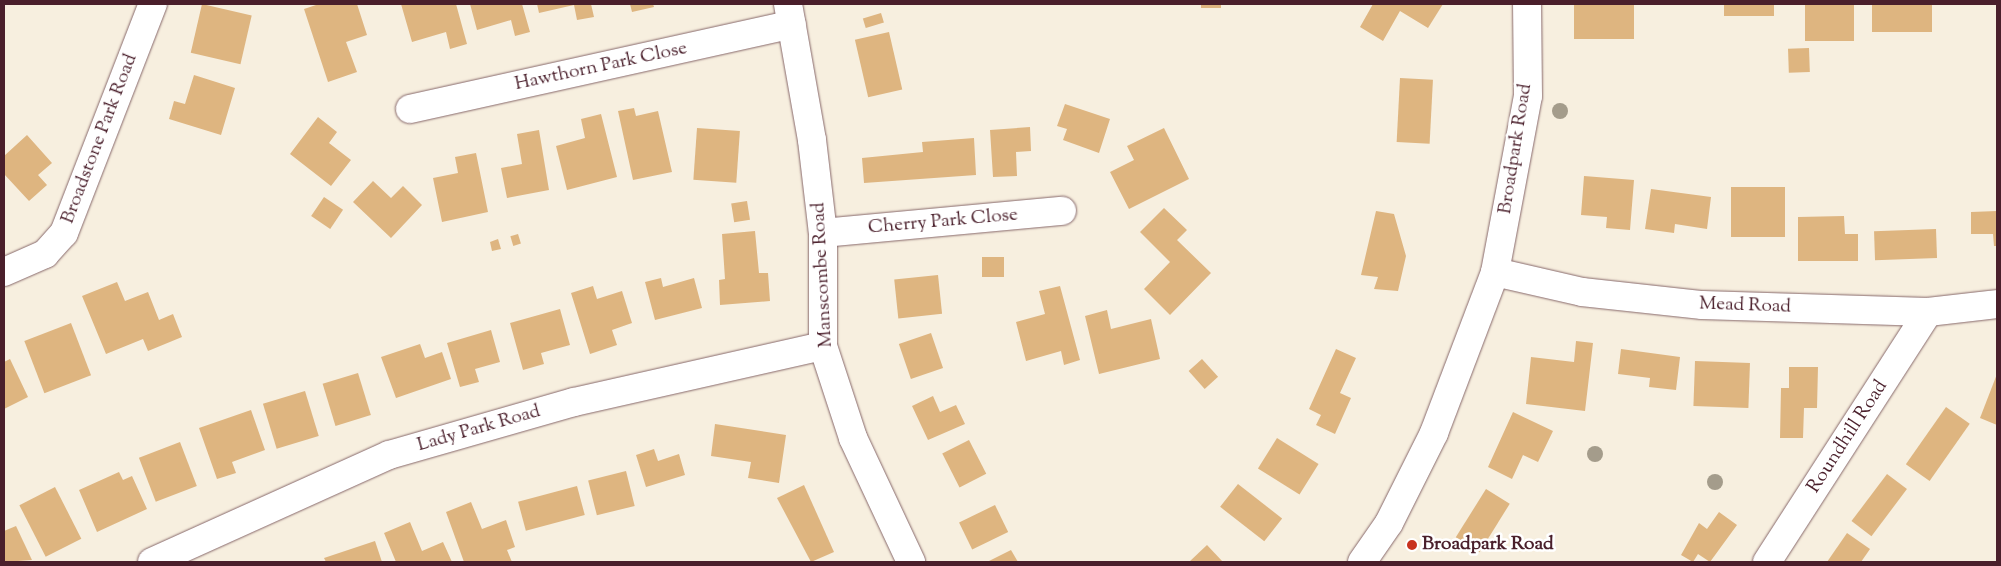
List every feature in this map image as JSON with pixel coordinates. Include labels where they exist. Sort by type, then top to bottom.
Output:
[{"type":"street","name":"Broadstone Park Road","points":[[4,272],[45,254],[64,233],[153,4]]},
{"type":"street","name":"Broadpark Road","points":[[1362,562],[1388,523],[1434,432],[1495,272],[1528,96],[1527,4]]},
{"type":"street","name":"Hawthorn Park Close","points":[[410,109],[790,14]]},
{"type":"street","name":"Manscombe Road","points":[[790,14],[823,232],[823,346],[853,438],[911,562]]},
{"type":"street","name":"Cherry Park Close","points":[[823,232],[1062,211]]},
{"type":"street","name":"Mead Road","points":[[1495,272],[1582,292],[1702,305],[1928,312],[1997,304]]},
{"type":"street","name":"Roundhill Road","points":[[1767,562],[1928,312]]},
{"type":"street","name":"Lady Park Road","points":[[152,562],[389,455],[574,402],[823,346]]},
{"type":"building","points":[[202,4],[252,15],[240,64],[191,53]]},
{"type":"building","points":[[319,4],[357,4],[367,35],[346,42],[357,72],[328,82],[304,9]]},
{"type":"building","points":[[401,4],[456,4],[467,44],[450,49],[446,32],[412,42]]},
{"type":"building","points":[[470,4],[522,4],[530,32],[515,36],[511,20],[477,30]]},
{"type":"building","points":[[537,4],[591,4],[594,17],[577,20],[574,5],[539,13]]},
{"type":"building","points":[[630,4],[653,4],[654,7],[632,12]]},
{"type":"building","points":[[1201,4],[1221,4],[1221,8],[1201,8]]},
{"type":"building","points":[[1373,4],[1443,4],[1428,28],[1400,11],[1383,41],[1360,27]]},
{"type":"building","points":[[1574,4],[1634,4],[1634,39],[1574,39]]},
{"type":"building","points":[[1724,4],[1774,4],[1774,16],[1724,16]]},
{"type":"building","points":[[1805,4],[1854,4],[1854,41],[1805,41]]},
{"type":"building","points":[[1872,4],[1932,4],[1932,32],[1872,32]]},
{"type":"building","points":[[881,13],[884,23],[866,28],[863,19]]},
{"type":"building","points":[[889,32],[902,89],[868,97],[855,40]]},
{"type":"building","points":[[1809,48],[1810,72],[1789,73],[1788,49]]},
{"type":"building","points":[[194,75],[235,88],[221,135],[169,119],[174,101],[185,104]]},
{"type":"building","points":[[1400,78],[1433,80],[1430,144],[1397,142]]},
{"type":"building","points":[[1065,104],[1110,119],[1099,153],[1063,140],[1067,129],[1057,126]]},
{"type":"building","points":[[634,108],[636,116],[658,111],[672,172],[633,180],[618,111]]},
{"type":"building","points":[[601,114],[617,177],[567,190],[556,146],[585,138],[581,119]]},
{"type":"building","points":[[318,117],[337,132],[329,143],[351,160],[331,186],[290,154]]},
{"type":"building","points":[[1030,127],[1031,151],[1016,152],[1017,176],[993,177],[990,130]]},
{"type":"building","points":[[697,128],[740,131],[736,183],[693,180]]},
{"type":"building","points":[[1164,128],[1189,179],[1129,209],[1110,172],[1134,160],[1127,146]]},
{"type":"building","points":[[539,130],[549,190],[507,198],[501,168],[522,164],[517,134]]},
{"type":"building","points":[[27,135],[52,163],[38,175],[47,185],[29,201],[4,174],[4,156]]},
{"type":"building","points":[[974,138],[976,175],[864,183],[862,158],[923,152],[922,142]]},
{"type":"building","points":[[476,153],[488,212],[442,222],[433,178],[458,173],[455,157]]},
{"type":"building","points":[[1584,176],[1634,180],[1630,230],[1606,228],[1607,217],[1581,215]]},
{"type":"building","points":[[373,181],[391,198],[403,186],[422,205],[391,238],[353,202]]},
{"type":"building","points":[[1731,187],[1785,187],[1785,237],[1731,237]]},
{"type":"building","points":[[1651,189],[1711,197],[1707,229],[1675,224],[1674,233],[1645,229]]},
{"type":"building","points":[[324,197],[343,210],[330,229],[311,216]]},
{"type":"building","points":[[747,201],[750,220],[734,222],[731,204]]},
{"type":"building","points":[[1164,208],[1187,230],[1177,240],[1211,273],[1170,315],[1144,289],[1170,262],[1140,232]]},
{"type":"building","points":[[1376,211],[1394,214],[1406,256],[1398,291],[1374,289],[1378,277],[1361,275]]},
{"type":"building","points":[[1997,211],[1997,246],[1994,246],[1993,234],[1971,234],[1971,212]]},
{"type":"building","points":[[1844,216],[1845,234],[1858,234],[1858,261],[1798,261],[1798,217]]},
{"type":"building","points":[[1936,229],[1937,258],[1875,260],[1874,231]]},
{"type":"building","points":[[755,231],[759,273],[768,273],[770,301],[720,305],[719,280],[725,279],[722,234]]},
{"type":"building","points":[[518,234],[521,244],[513,246],[510,236]]},
{"type":"building","points":[[498,239],[501,249],[492,251],[490,242]]},
{"type":"building","points":[[982,257],[1004,257],[1004,277],[982,277]]},
{"type":"building","points":[[938,275],[942,314],[898,318],[894,280]]},
{"type":"building","points":[[661,278],[663,287],[694,278],[702,308],[655,320],[645,282]]},
{"type":"building","points":[[117,282],[125,301],[148,292],[159,320],[173,314],[182,337],[148,351],[143,339],[106,354],[82,296]]},
{"type":"building","points":[[593,286],[597,299],[622,291],[632,323],[612,330],[617,345],[590,354],[571,293]]},
{"type":"building","points":[[1060,286],[1080,360],[1064,365],[1061,351],[1026,361],[1016,322],[1045,314],[1039,291]]},
{"type":"building","points":[[560,309],[570,345],[541,353],[544,364],[523,370],[510,323]]},
{"type":"building","points":[[1107,310],[1111,329],[1151,319],[1160,359],[1099,374],[1085,316]]},
{"type":"building","points":[[71,323],[91,375],[44,393],[24,341]]},
{"type":"building","points":[[491,330],[500,362],[475,369],[479,382],[460,387],[447,343]]},
{"type":"building","points":[[931,333],[943,368],[911,379],[899,344]]},
{"type":"building","points":[[1576,341],[1593,343],[1585,411],[1526,404],[1531,357],[1574,362]]},
{"type":"building","points":[[420,344],[425,358],[442,352],[451,379],[396,398],[381,357]]},
{"type":"building","points":[[1336,349],[1356,358],[1340,393],[1351,398],[1335,434],[1316,425],[1321,415],[1309,409]]},
{"type":"building","points":[[1621,349],[1680,357],[1676,390],[1649,387],[1650,378],[1618,374]]},
{"type":"building","points":[[10,359],[28,397],[4,409],[4,362]]},
{"type":"building","points":[[1202,359],[1218,377],[1205,389],[1189,371]]},
{"type":"building","points":[[1695,361],[1750,363],[1748,408],[1693,406]]},
{"type":"building","points":[[1789,367],[1818,367],[1817,408],[1804,408],[1803,438],[1780,438],[1781,388],[1789,388]]},
{"type":"building","points":[[358,373],[371,415],[335,426],[323,384]]},
{"type":"building","points":[[1997,374],[1997,425],[1980,418]]},
{"type":"building","points":[[305,391],[319,436],[277,449],[263,404]]},
{"type":"building","points":[[933,396],[940,412],[956,405],[965,424],[928,440],[912,406]]},
{"type":"building","points":[[1946,407],[1970,424],[1930,481],[1906,464]]},
{"type":"building","points":[[251,410],[265,450],[232,462],[236,473],[217,479],[199,428]]},
{"type":"building","points":[[1513,412],[1553,431],[1538,462],[1523,455],[1512,479],[1488,467]]},
{"type":"building","points":[[715,424],[786,435],[779,483],[748,478],[751,462],[711,456]]},
{"type":"building","points":[[1277,438],[1319,464],[1299,494],[1258,469]]},
{"type":"building","points":[[969,440],[986,474],[960,487],[942,454]]},
{"type":"building","points":[[180,442],[197,486],[156,502],[139,458]]},
{"type":"building","points":[[654,449],[658,461],[679,454],[685,475],[646,487],[636,455]]},
{"type":"building","points":[[626,471],[635,506],[597,515],[588,480]]},
{"type":"building","points":[[119,472],[123,480],[132,476],[147,509],[97,532],[79,490]]},
{"type":"building","points":[[1887,474],[1907,489],[1871,536],[1851,521]]},
{"type":"building","points":[[1238,484],[1282,518],[1264,541],[1220,507]]},
{"type":"building","points":[[804,485],[834,552],[811,562],[777,498]]},
{"type":"building","points":[[577,486],[585,515],[526,531],[518,502]]},
{"type":"building","points":[[55,487],[81,539],[46,557],[19,505]]},
{"type":"building","points":[[1486,489],[1510,504],[1480,552],[1456,537]]},
{"type":"building","points":[[471,502],[482,529],[506,520],[515,547],[507,550],[512,562],[464,562],[446,512]]},
{"type":"building","points":[[995,505],[1008,532],[972,549],[959,523]]},
{"type":"building","points":[[1719,512],[1737,525],[1710,562],[1698,554],[1693,562],[1681,555],[1699,523],[1707,529]]},
{"type":"building","points":[[410,522],[422,551],[443,542],[452,562],[396,562],[384,533]]},
{"type":"building","points":[[16,526],[32,560],[4,562],[4,531]]},
{"type":"building","points":[[1847,533],[1870,549],[1861,562],[1827,562]]},
{"type":"building","points":[[375,541],[382,562],[326,562],[324,558]]},
{"type":"building","points":[[1207,545],[1223,562],[1189,562]]},
{"type":"building","points":[[1011,550],[1018,562],[987,562]]},
{"type":"place","name":"Broadpark Road","points":[[1412,545]]}]
